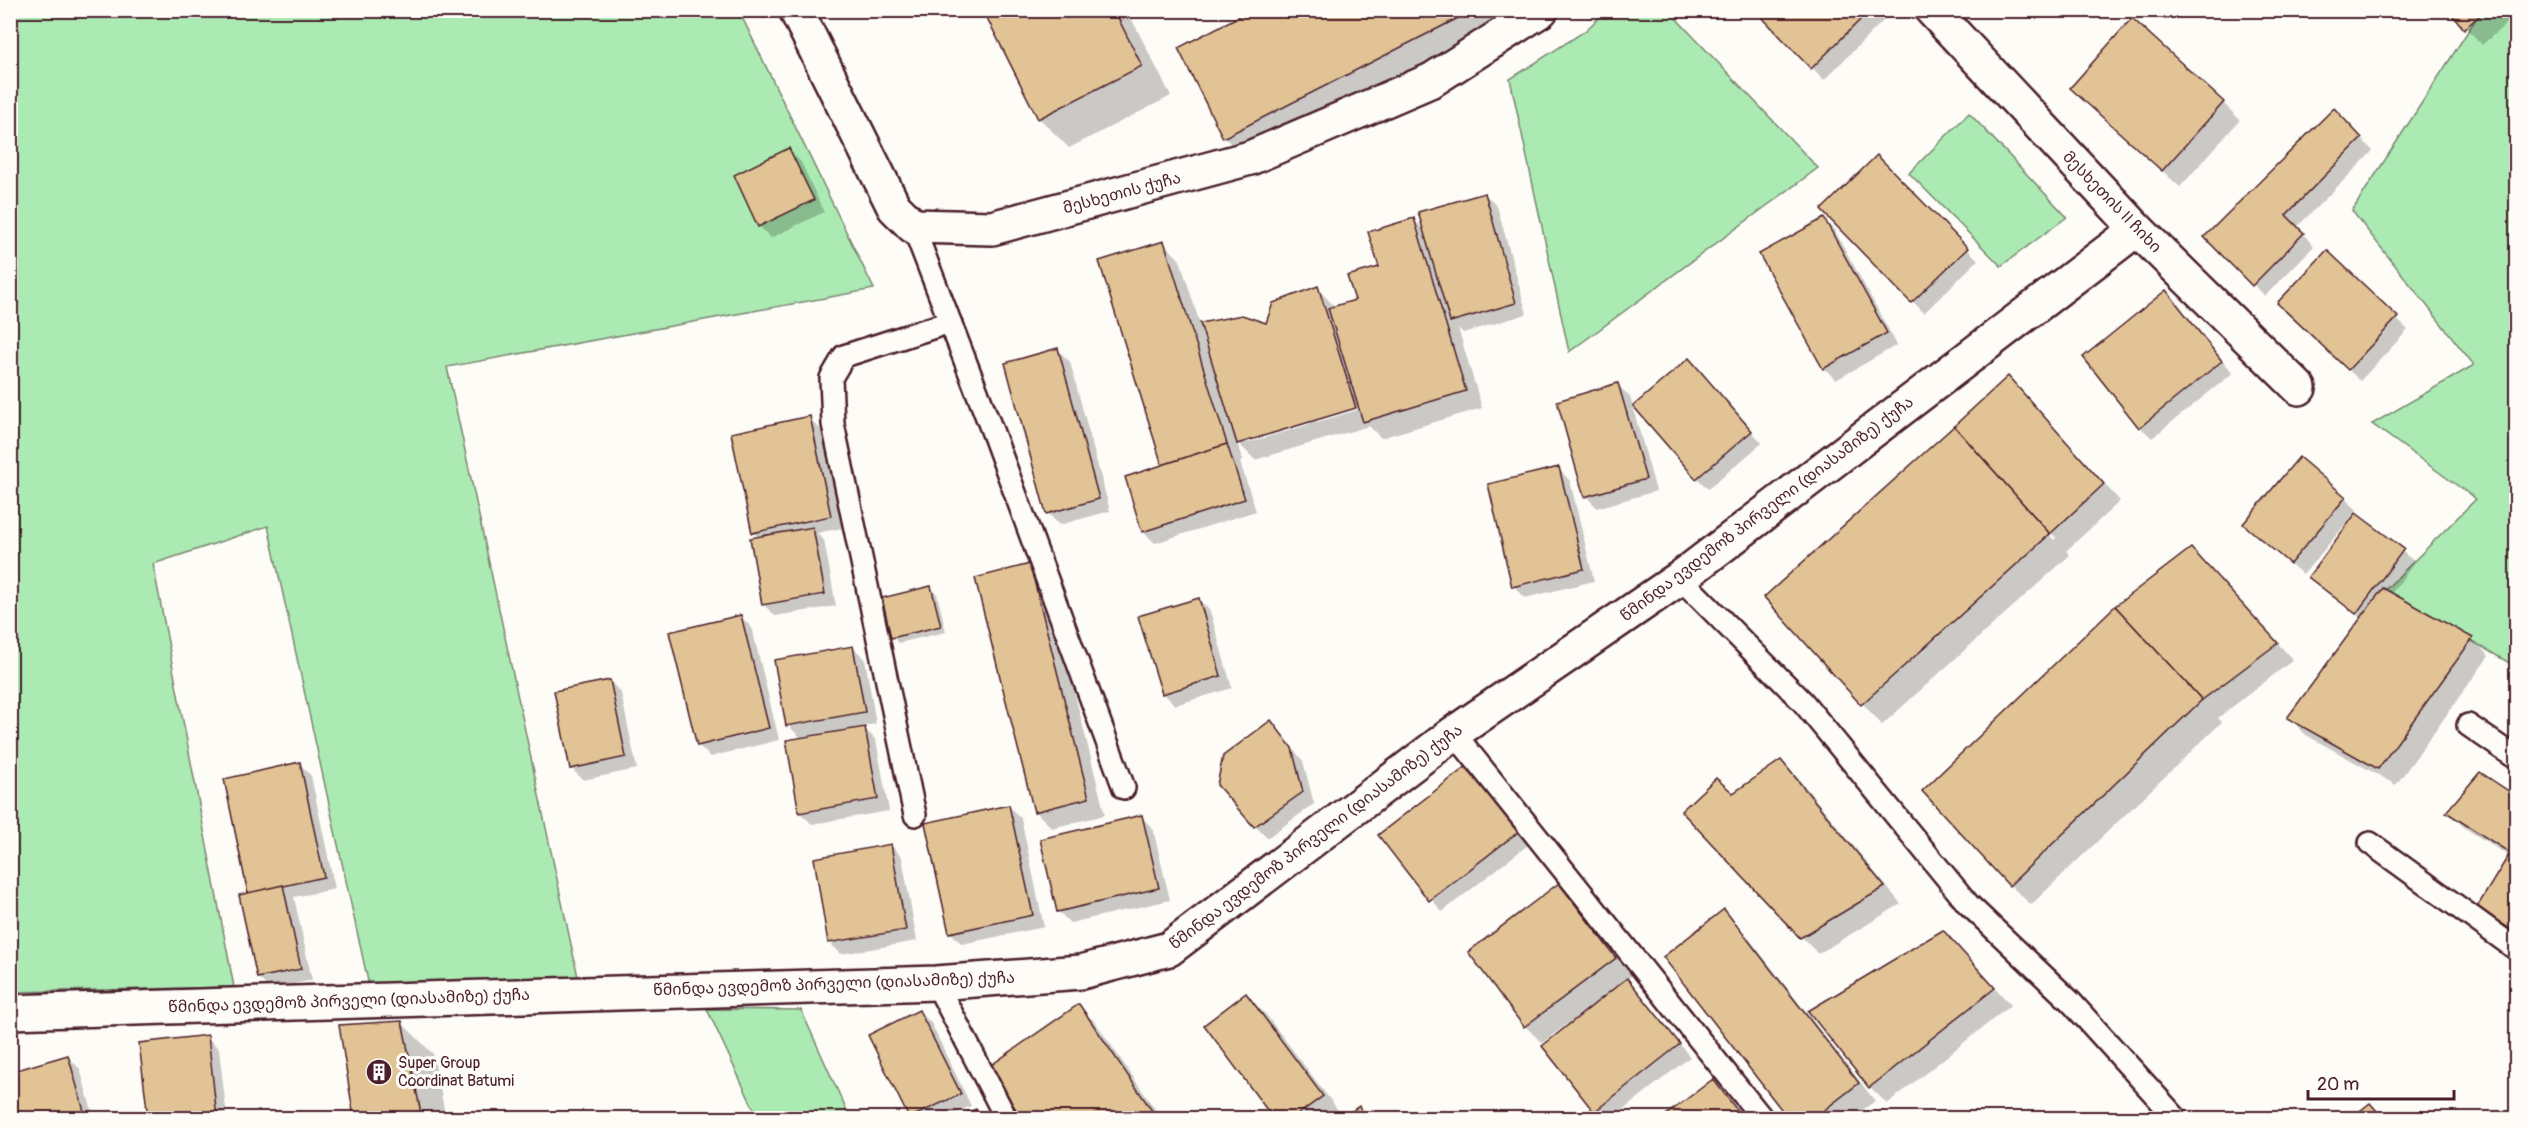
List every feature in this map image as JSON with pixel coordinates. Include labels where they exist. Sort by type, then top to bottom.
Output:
[{"type":"street","points":[[796,10],[894,207],[913,226]]},
{"type":"street","name":"მესხეთის ქუჩა","points":[[913,226],[992,228],[1250,158],[1432,80],[1541,10]]},
{"type":"street","name":"მესხეთის II ჩიხი","points":[[1932,10],[2137,229],[2299,388]]},
{"type":"street","name":"წმინდა ევდემოზ პირველი (დიასამიზე) ქუჩა","points":[[10,1012],[936,983],[1081,972],[1169,949],[1454,733],[1680,578],[2137,229]]},
{"type":"lane","points":[[913,226],[1124,788]]},
{"type":"lane","points":[[915,815],[833,424],[831,378],[844,356],[950,322]]},
{"type":"lane","points":[[1680,578],[1803,702],[1968,904],[2071,1002],[2176,1119]]},
{"type":"lane","points":[[2468,725],[2517,758]]},
{"type":"lane","points":[[1454,733],[1762,1119]]},
{"type":"lane","points":[[2370,843],[2517,949]]},
{"type":"lane","points":[[936,983],[1006,1119]]},
{"type":"green space","points":[[10,11],[739,11],[874,289],[447,367],[578,977],[369,986],[268,526],[153,564],[234,987],[11,992]]},
{"type":"green space","points":[[1606,11],[1669,11],[1818,168],[1569,352],[1510,79],[1585,31]]},
{"type":"green space","points":[[2481,11],[2516,11],[2516,667],[2385,590],[2476,499],[2372,424],[2474,365],[2352,211]]},
{"type":"green space","points":[[1969,113],[2067,217],[2001,266],[1909,173]]},
{"type":"green space","points":[[707,1009],[801,1010],[850,1118],[758,1118]]},
{"type":"building","points":[[983,10],[1114,10],[1142,66],[1038,119]]},
{"type":"building","points":[[1251,10],[1474,10],[1223,138],[1178,48]]},
{"type":"building","points":[[1755,10],[1870,10],[1811,69]]},
{"type":"building","points":[[2448,10],[2486,10],[2464,29]]},
{"type":"building","points":[[2132,18],[2224,102],[2162,171],[2070,88]]},
{"type":"building","points":[[2334,108],[2362,138],[2286,215],[2304,233],[2252,286],[2204,237]]},
{"type":"building","points":[[789,148],[814,200],[758,227],[734,175]]},
{"type":"building","points":[[1877,155],[1968,248],[1911,303],[1821,210]]},
{"type":"building","points":[[1485,193],[1516,303],[1450,322],[1418,212]]},
{"type":"building","points":[[1414,218],[1466,391],[1363,422],[1328,308],[1355,300],[1347,276],[1379,267],[1368,232]]},
{"type":"building","points":[[1824,218],[1887,333],[1823,369],[1759,254]]},
{"type":"building","points":[[1164,241],[1227,444],[1162,465],[1099,261]]},
{"type":"building","points":[[2327,250],[2398,317],[2348,370],[2277,303]]},
{"type":"building","points":[[1318,286],[1356,408],[1237,444],[1200,323],[1242,315],[1266,323],[1273,303]]},
{"type":"building","points":[[2166,290],[2222,361],[2139,428],[2083,357]]},
{"type":"building","points":[[1058,348],[1099,499],[1046,514],[1005,363]]},
{"type":"building","points":[[1689,358],[1752,431],[1696,479],[1633,406]]},
{"type":"building","points":[[2008,376],[2104,484],[2050,534],[1954,426]]},
{"type":"building","points":[[1618,383],[1646,479],[1584,497],[1557,401]]},
{"type":"building","points":[[810,416],[831,516],[752,533],[731,433]]},
{"type":"building","points":[[1954,426],[2050,534],[1861,705],[1764,597]]},
{"type":"building","points":[[1227,444],[1245,499],[1142,532],[1125,477]]},
{"type":"building","points":[[2299,457],[2346,497],[2290,564],[2243,524]]},
{"type":"building","points":[[1559,467],[1584,569],[1512,587],[1488,484]]},
{"type":"building","points":[[2356,513],[2404,549],[2356,614],[2308,577]]},
{"type":"building","points":[[813,527],[825,594],[762,605],[750,538]]},
{"type":"building","points":[[2191,548],[2278,643],[2202,700],[2115,606]]},
{"type":"building","points":[[1030,564],[1089,798],[1034,812],[975,578]]},
{"type":"building","points":[[931,586],[941,626],[891,638],[882,598]]},
{"type":"building","points":[[2383,588],[2473,638],[2378,769],[2287,718]]},
{"type":"building","points":[[1199,598],[1221,676],[1162,694],[1138,616]]},
{"type":"building","points":[[2115,606],[2202,700],[2009,886],[1922,791]]},
{"type":"building","points":[[741,615],[769,728],[697,746],[669,632]]},
{"type":"building","points":[[853,646],[865,712],[786,726],[774,660]]},
{"type":"building","points":[[610,680],[626,757],[570,769],[554,691]]},
{"type":"building","points":[[1271,720],[1292,748],[1303,792],[1254,827],[1217,785],[1223,756]]},
{"type":"building","points":[[865,727],[878,799],[799,813],[786,740]]},
{"type":"building","points":[[1781,760],[1885,887],[1800,938],[1681,811],[1716,778],[1733,793]]},
{"type":"building","points":[[300,762],[324,877],[248,894],[224,779]]},
{"type":"building","points":[[1467,766],[1518,832],[1429,901],[1378,835]]},
{"type":"building","points":[[2480,772],[2516,796],[2516,857],[2446,812]]},
{"type":"building","points":[[1009,805],[1033,915],[949,933],[925,823]]},
{"type":"building","points":[[1142,815],[1159,888],[1057,912],[1040,839]]},
{"type":"building","points":[[891,844],[906,930],[828,943],[814,858]]},
{"type":"building","points":[[2510,853],[2516,857],[2516,933],[2477,907]]},
{"type":"building","points":[[1559,883],[1616,958],[1524,1027],[1468,952]]},
{"type":"building","points":[[283,885],[301,969],[257,978],[239,895]]},
{"type":"building","points":[[1724,909],[1859,1083],[1814,1118],[1788,1118],[1663,957]]},
{"type":"building","points":[[1943,930],[1995,988],[1869,1088],[1808,1011]]},
{"type":"building","points":[[1627,978],[1680,1044],[1594,1112],[1542,1046]]},
{"type":"building","points":[[1246,993],[1323,1096],[1293,1118],[1273,1118],[1204,1025]]},
{"type":"building","points":[[1079,1004],[1155,1115],[1151,1118],[1022,1118],[987,1068]]},
{"type":"building","points":[[919,1010],[961,1094],[909,1118],[868,1035]]},
{"type":"building","name":"Super Group Coordinat Batumi","points":[[402,1021],[422,1118],[354,1118],[339,1025]]},
{"type":"building","points":[[208,1035],[217,1118],[148,1118],[139,1043]]},
{"type":"building","points":[[68,1055],[86,1118],[10,1118],[10,1072]]},
{"type":"building","points":[[1713,1079],[1743,1118],[1662,1118]]},
{"type":"building","points":[[2370,1103],[2383,1118],[2351,1118]]},
{"type":"building","points":[[1359,1106],[1367,1118],[1342,1118]]},
{"type":"building","points":[[976,1109],[980,1118],[954,1118]]},
{"type":"place","name":"Super Group Coordinat Batumi","points":[[379,1072]]}]
